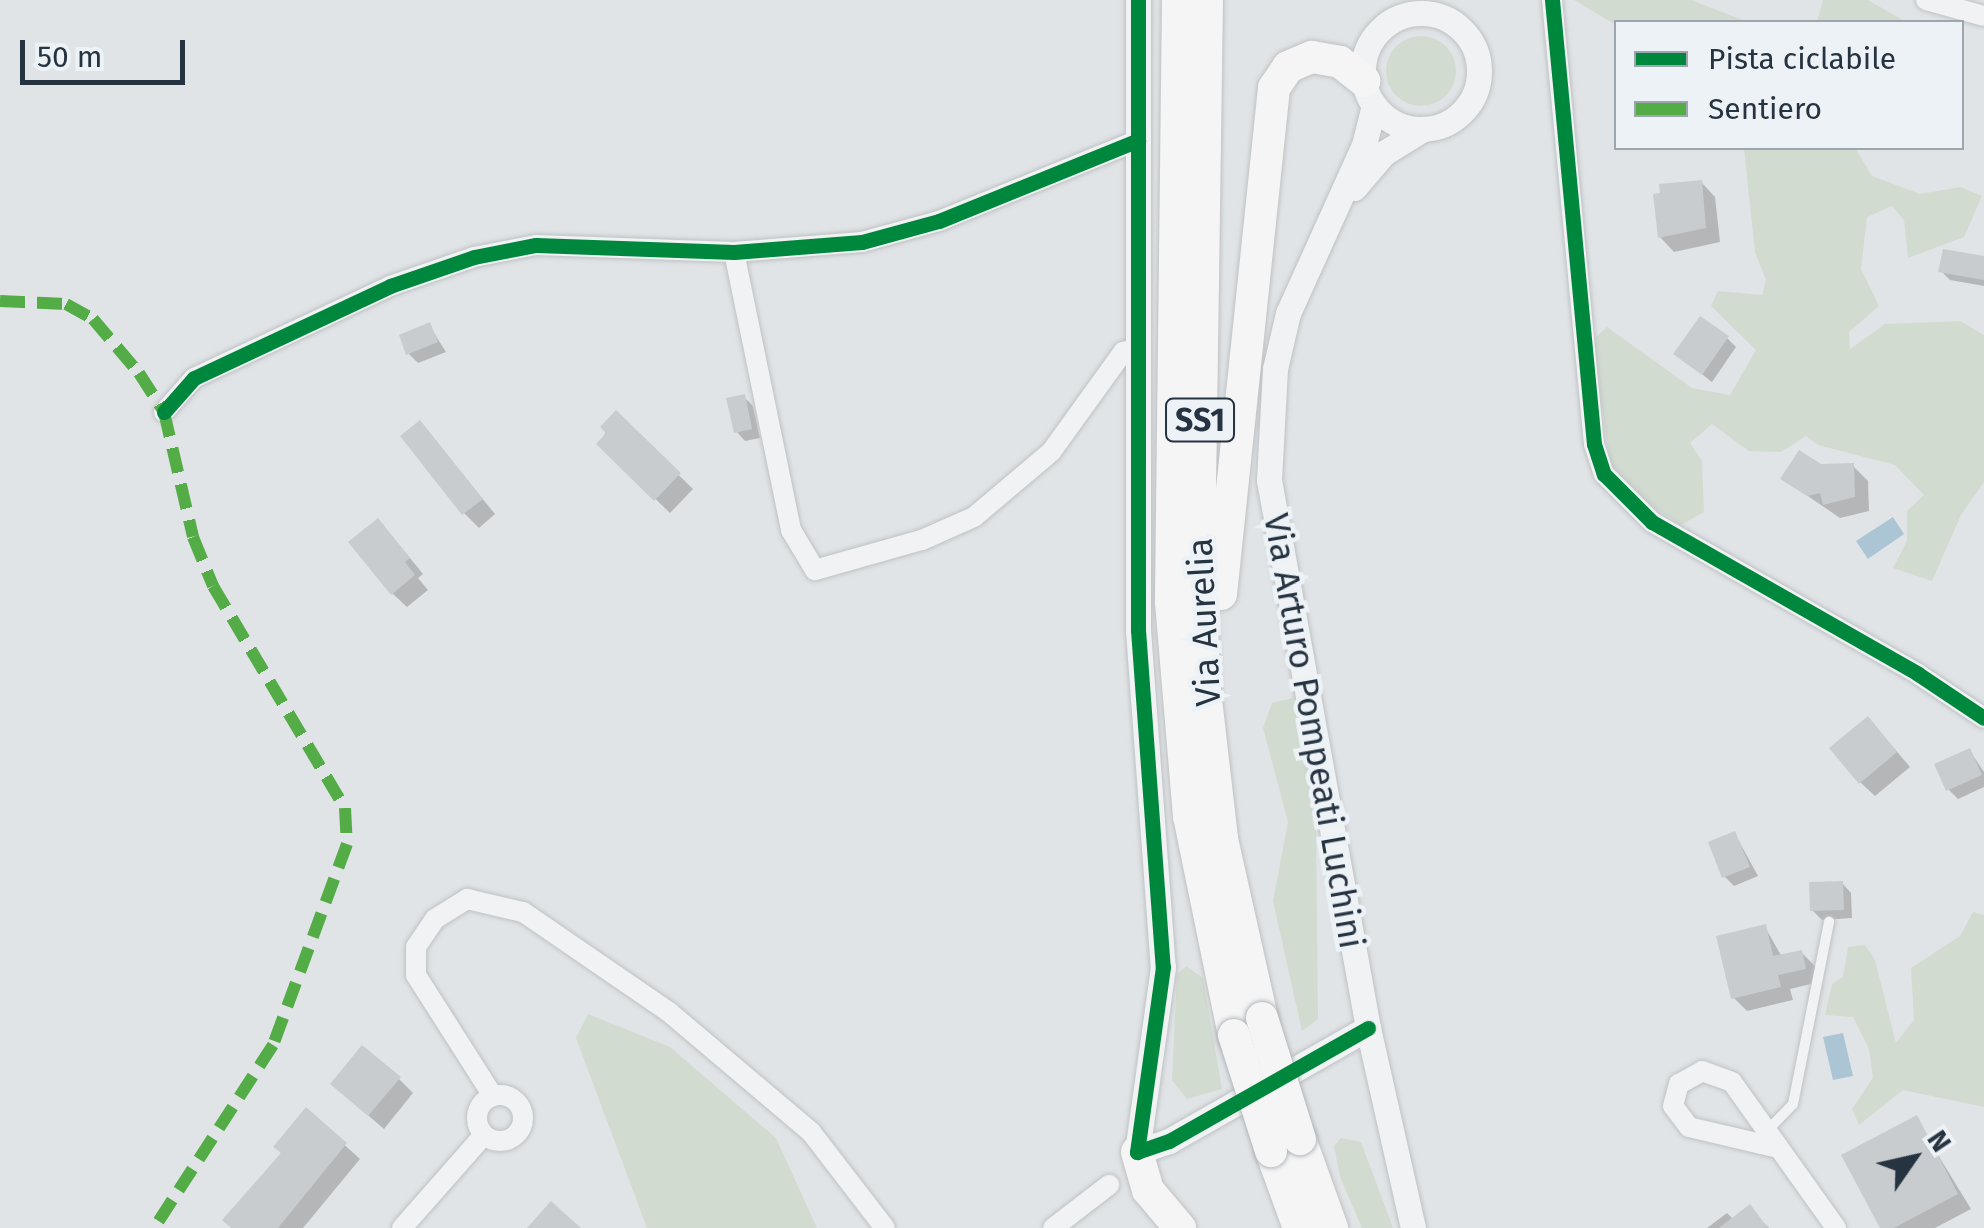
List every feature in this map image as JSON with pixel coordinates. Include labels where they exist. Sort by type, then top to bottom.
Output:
[{"type":"highway","name":"Via Aurelia","points":[[1178,0],[1171,602],[1189,816],[1248,1027],[1286,1145],[1300,1228]]},
{"type":"highway","name":"Via Aurelia","points":[[1207,0],[1199,561],[1222,838],[1248,1027]]},
{"type":"highway","points":[[1222,838],[1223,535],[1274,88],[1288,67],[1312,57],[1340,62],[1369,93]]},
{"type":"highway","name":"Via Aurelia","points":[[1286,1145],[1332,1228]]},
{"type":"highway","points":[[1137,1152],[1148,1190],[1180,1228]]},
{"type":"street","points":[[1138,0],[1138,630],[1162,967],[1137,1152],[1170,1141],[1368,1028]]},
{"type":"street","points":[[1382,27],[1431,7],[1467,34],[1480,69],[1470,104],[1441,126],[1423,130],[1404,127],[1369,93],[1366,52],[1382,27],[1391,0]]},
{"type":"street","points":[[1552,0],[1594,444],[1604,474],[1652,522],[1918,674],[1984,718]]},
{"type":"street","points":[[1926,0],[1984,16]]},
{"type":"street","name":"Via Arturo Pompeati Luchini","points":[[1369,93],[1364,145],[1318,236],[1288,313],[1275,369],[1269,480],[1368,1028],[1413,1228]]},
{"type":"street","name":"Via Arturo Pompeati Luchini","points":[[1318,236],[1384,153],[1423,130]]},
{"type":"street","points":[[164,412],[194,378],[390,286],[474,257],[536,245],[734,252],[900,233],[1138,140]]},
{"type":"street","points":[[734,252],[792,530],[815,570],[922,540],[974,517],[1051,452],[1123,352],[1136,349]]},
{"type":"street","points":[[484,1135],[504,1141],[523,1121],[515,1101],[492,1096],[416,975],[416,947],[435,920],[467,899],[523,912],[564,937],[745,1072],[840,1162],[885,1228]]},
{"type":"street","points":[[1769,1140],[1689,1128],[1676,1113],[1675,1090],[1694,1073],[1721,1076],[1741,1093],[1769,1140],[1836,1228]]},
{"type":"street","points":[[484,1135],[477,1113],[492,1096]]},
{"type":"street","points":[[402,1228],[484,1135]]},
{"type":"street","points":[[1053,1228],[1109,1185]]},
{"type":"lane","points":[[1769,1140],[1792,1104],[1829,922]]},
{"type":"shaded area","points":[[1574,0],[1691,0],[1743,20],[1614,20],[1614,24]]},
{"type":"shaded area","points":[[1823,0],[1868,0],[1903,20],[1818,20]]},
{"type":"shaded area","points":[[1421,36],[1446,46],[1456,71],[1446,96],[1421,106],[1396,96],[1386,71],[1396,46]]},
{"type":"shaded area","points":[[1744,150],[1856,150],[1872,176],[1920,194],[1961,187],[1982,196],[1964,237],[1908,258],[1904,220],[1892,206],[1867,217],[1861,269],[1879,306],[1849,332],[1850,349],[1885,324],[1960,321],[1984,335],[1984,482],[1961,515],[1932,581],[1893,568],[1907,541],[1907,511],[1924,495],[1895,465],[1818,445],[1806,436],[1781,452],[1749,451],[1712,424],[1690,443],[1702,461],[1704,512],[1681,525],[1650,505],[1610,464],[1593,340],[1607,327],[1692,388],[1730,395],[1756,350],[1711,306],[1718,291],[1762,295],[1766,280],[1755,252]]},
{"type":"shaded area","points":[[1293,698],[1316,820],[1318,1019],[1302,1031],[1273,901],[1288,822],[1263,728],[1272,703]]},
{"type":"shaded area","points":[[1973,912],[1984,915],[1984,1107],[1903,1090],[1859,1125],[1852,1109],[1873,1078],[1869,1049],[1853,1017],[1825,1015],[1832,984],[1843,977],[1848,947],[1865,945],[1875,960],[1896,1043],[1914,1020],[1911,968],[1960,936]]},
{"type":"shaded area","points":[[1186,966],[1203,978],[1222,1089],[1187,1099],[1172,1080],[1177,975]]},
{"type":"shaded area","points":[[588,1014],[670,1047],[776,1138],[817,1228],[647,1228],[576,1038]]},
{"type":"shaded area","points":[[1341,1138],[1361,1142],[1393,1228],[1362,1228],[1340,1177],[1334,1146]]},
{"type":"water","points":[[1893,517],[1904,534],[1868,559],[1856,541]]},
{"type":"water","points":[[1843,1033],[1853,1076],[1833,1080],[1823,1037]]},
{"type":"building","points":[[1702,180],[1706,228],[1658,238],[1653,194],[1660,193],[1659,184]]},
{"type":"building","points":[[1943,249],[1984,256],[1984,280],[1938,272]]},
{"type":"building","points":[[1700,316],[1729,336],[1702,375],[1673,354]]},
{"type":"building","points":[[430,322],[438,342],[406,355],[399,335]]},
{"type":"building","points":[[745,394],[752,429],[734,433],[726,398]]},
{"type":"building","points":[[616,410],[681,473],[654,501],[596,444],[606,433],[600,427]]},
{"type":"building","points":[[420,420],[483,499],[462,515],[400,436]]},
{"type":"building","points":[[1799,450],[1821,464],[1854,463],[1855,497],[1823,505],[1820,493],[1807,496],[1780,479]]},
{"type":"building","points":[[378,518],[410,558],[405,562],[415,575],[391,595],[348,542]]},
{"type":"building","points":[[1868,716],[1897,752],[1859,784],[1829,748]]},
{"type":"building","points":[[1970,748],[1982,775],[1946,791],[1934,764]]},
{"type":"building","points":[[1735,831],[1750,867],[1722,878],[1708,842]]},
{"type":"building","points":[[1843,881],[1844,910],[1810,911],[1809,882]]},
{"type":"building","points":[[1766,924],[1773,956],[1802,950],[1806,969],[1778,975],[1781,987],[1731,999],[1716,936]]},
{"type":"building","points":[[362,1045],[401,1077],[368,1116],[330,1084]]},
{"type":"building","points":[[306,1107],[347,1143],[278,1228],[231,1228],[222,1220],[281,1153],[273,1147]]},
{"type":"building","points":[[1917,1115],[1958,1194],[1894,1228],[1880,1228],[1841,1155]]},
{"type":"building","points":[[551,1201],[581,1228],[527,1228]]},
{"type":"building","points":[[1750,1204],[1768,1228],[1719,1228]]},
{"type":"marked path","points":[[0,301],[66,304],[93,319],[139,373],[164,412],[193,537],[213,586],[345,808],[347,844],[273,1045],[154,1228]]},
{"type":"cycle path","points":[[1138,0],[1138,630],[1163,967],[1137,1152],[1169,1141],[1368,1028]]},
{"type":"cycle path","points":[[1552,0],[1594,444],[1604,474],[1652,522],[1918,674],[1984,718]]},
{"type":"cycle path","points":[[164,412],[194,378],[390,286],[474,257],[536,245],[734,252],[862,242],[939,221],[1138,140]]}]
